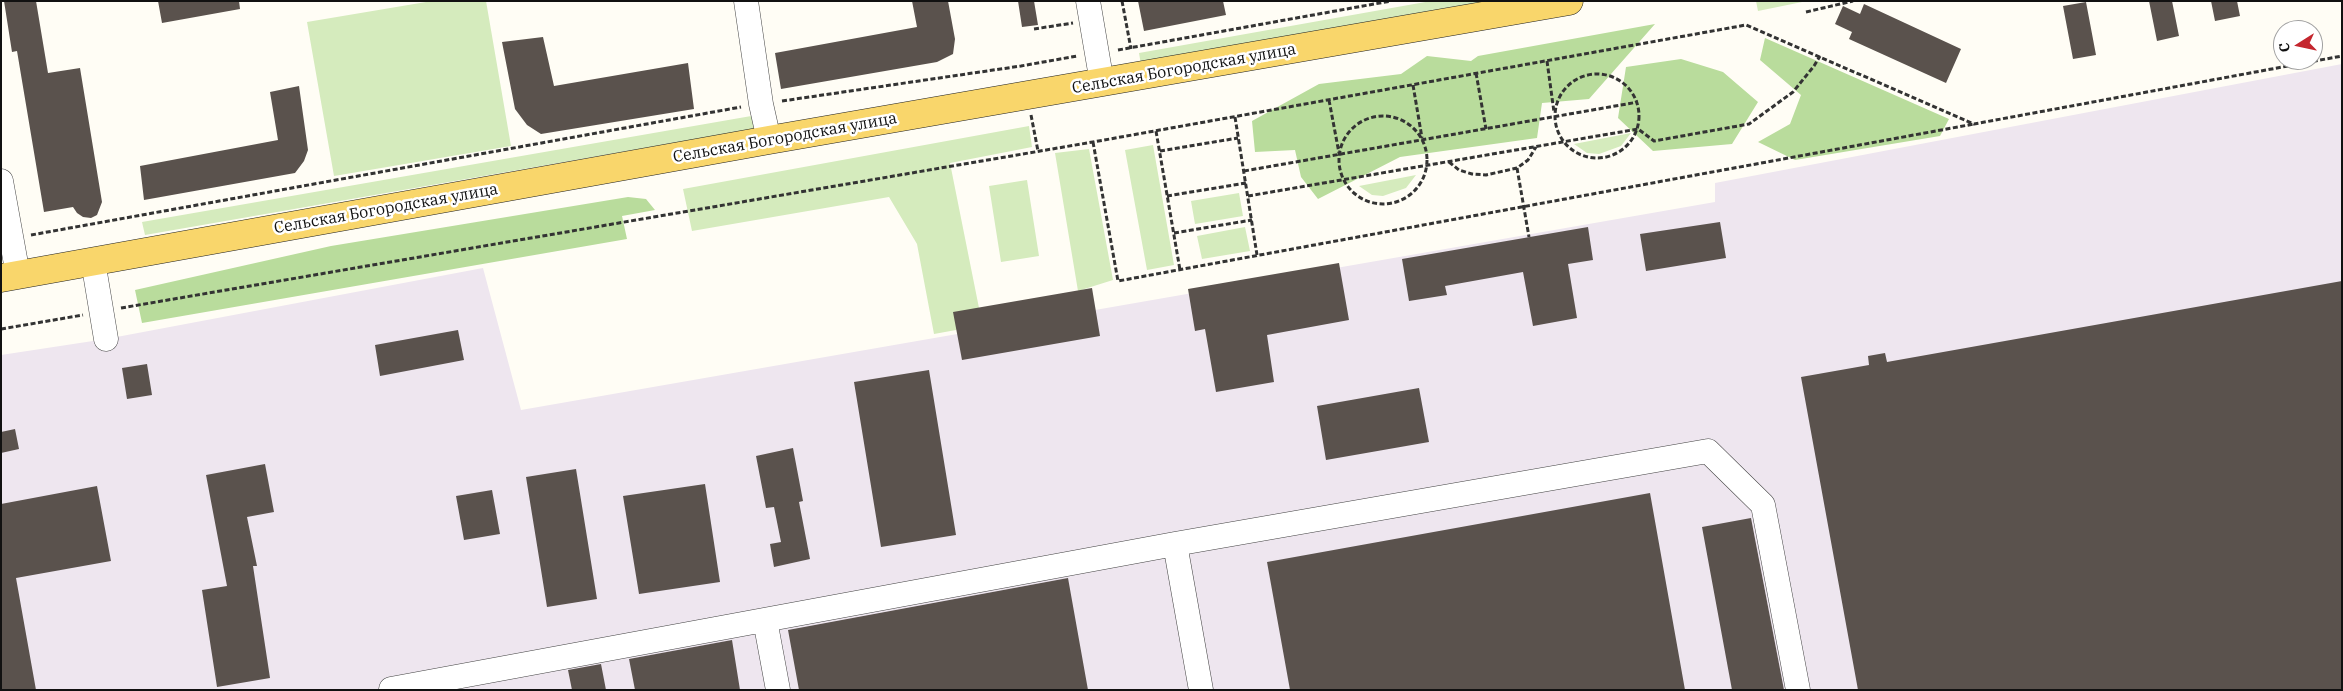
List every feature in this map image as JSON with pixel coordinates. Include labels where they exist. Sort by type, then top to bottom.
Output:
[{"type":"main road","name":"Сельская Богородская улица","points":[[10,276],[769,140],[1569,1]]},
{"type":"street","points":[[746,1],[761,104],[769,140]]},
{"type":"street","points":[[1088,1],[1102,83]]},
{"type":"street","points":[[1,180],[11,238],[10,276]]},
{"type":"street","points":[[93,261],[106,339]]},
{"type":"street","points":[[390,689],[1175,544],[1708,451],[1764,504],[1798,690]]},
{"type":"street","points":[[1175,544],[1201,690]]},
{"type":"street","points":[[765,620],[778,690]]},
{"type":"path","points":[[1122,1],[1131,49]]},
{"type":"path","points":[[11,238],[761,104],[1021,66],[1096,52],[1131,49],[1391,1]]},
{"type":"path","points":[[1806,12],[1853,1]]},
{"type":"path","points":[[1034,29],[1056,24],[1074,23],[1078,25]]},
{"type":"path","points":[[1,329],[1093,142],[1746,25],[1974,124]]},
{"type":"path","points":[[1248,196],[1638,128],[1654,141],[1749,124],[1793,92],[1820,56]]},
{"type":"path","points":[[1093,142],[1118,281],[2342,56]]},
{"type":"path","points":[[1546,61],[1557,131],[1574,151],[1586,157],[1599,158],[1611,156],[1623,150],[1632,140],[1638,128],[1640,115],[1638,102],[1631,90],[1622,81],[1609,75],[1596,73],[1577,79],[1562,92],[1556,104],[1555,118]]},
{"type":"path","points":[[1476,74],[1486,130]]},
{"type":"path","points":[[1329,100],[1339,155],[1339,167],[1344,180],[1351,191],[1363,199],[1376,204],[1390,204],[1404,199],[1415,190],[1423,179],[1427,165],[1413,85]]},
{"type":"path","points":[[1244,171],[1638,102]]},
{"type":"path","points":[[1339,155],[1342,142],[1349,132],[1358,123],[1370,118],[1388,116],[1406,122],[1416,130],[1423,141]]},
{"type":"path","points":[[1235,117],[1258,255]]},
{"type":"path","points":[[1156,131],[1180,270]]},
{"type":"path","points":[[1160,151],[1238,138]]},
{"type":"path","points":[[1448,162],[1459,170],[1472,174],[1486,175],[1517,168],[1528,160],[1537,146]]},
{"type":"path","points":[[1517,168],[1529,237]]},
{"type":"path","points":[[1167,196],[1246,183]]},
{"type":"path","points":[[1174,233],[1252,220]]},
{"type":"shaded area","points":[[2342,64],[2342,690],[1,690],[1,355],[106,339],[483,268],[521,410],[1715,202],[1715,183],[2310,70],[2323,70],[2323,68]]},
{"type":"green space","points":[[432,1],[486,1],[511,146],[334,176],[307,22]]},
{"type":"green space","points":[[1431,1],[1500,1],[1141,65],[1139,53]]},
{"type":"green space","points":[[1756,1],[1807,1],[1758,11]]},
{"type":"green space","points":[[1655,24],[1589,99],[1542,103],[1537,138],[1400,157],[1318,199],[1301,177],[1295,150],[1255,152],[1252,121],[1319,84],[1401,74],[1427,56],[1471,61],[1478,56]]},
{"type":"green space","points":[[1765,38],[1949,119],[1940,136],[1795,160],[1758,142],[1790,124],[1801,95],[1760,60]]},
{"type":"green space","points":[[1681,59],[1723,72],[1758,102],[1732,144],[1653,151],[1618,118],[1626,67]]},
{"type":"green space","points":[[757,115],[759,128],[145,235],[142,222]]},
{"type":"green space","points":[[1029,126],[1032,147],[950,163],[979,308],[956,330],[934,334],[917,244],[889,197],[692,231],[683,189]]},
{"type":"green space","points":[[1631,133],[1621,146],[1599,154],[1587,153],[1574,144]]},
{"type":"green space","points":[[1153,145],[1174,265],[1147,270],[1125,150]]},
{"type":"green space","points":[[1089,149],[1113,280],[1078,291],[1055,153]]},
{"type":"green space","points":[[1416,175],[1406,188],[1383,196],[1372,195],[1359,186]]},
{"type":"green space","points":[[1027,180],[1039,256],[1001,262],[989,186]]},
{"type":"green space","points":[[1239,193],[1243,216],[1195,224],[1191,201]]},
{"type":"green space","points":[[628,197],[646,199],[655,210],[622,216],[627,239],[142,323],[135,290],[331,246]]},
{"type":"green space","points":[[1245,227],[1250,251],[1202,259],[1197,236]]},
{"type":"building","points":[[4,1],[36,1],[48,73],[80,68],[102,202],[97,215],[91,218],[83,217],[73,207],[44,212],[17,51],[12,52]]},
{"type":"building","points":[[158,1],[239,1],[240,9],[162,23]]},
{"type":"building","points":[[912,1],[948,1],[955,39],[953,54],[937,62],[781,89],[775,53],[917,27]]},
{"type":"building","points":[[1018,1],[1034,1],[1038,25],[1022,27]]},
{"type":"building","points":[[1138,1],[1223,1],[1226,15],[1144,31]]},
{"type":"building","points":[[2149,1],[2172,1],[2179,36],[2157,41]]},
{"type":"building","points":[[2211,1],[2237,1],[2240,16],[2215,21]]},
{"type":"building","points":[[2086,2],[2096,55],[2073,59],[2063,6]]},
{"type":"building","points":[[1864,4],[1961,49],[1946,83],[1849,39],[1852,32],[1835,24],[1843,6],[1860,14]]},
{"type":"building","points":[[543,37],[554,86],[688,63],[694,109],[541,134],[527,125],[515,109],[502,42]]},
{"type":"building","points":[[299,86],[308,150],[304,161],[295,173],[144,200],[140,166],[278,140],[270,92]]},
{"type":"building","points":[[1720,222],[1726,258],[1646,271],[1640,234]]},
{"type":"building","points":[[1588,227],[1593,260],[1568,264],[1577,318],[1533,326],[1523,272],[1445,286],[1447,295],[1409,301],[1402,259]]},
{"type":"building","points":[[1339,263],[1349,320],[1267,335],[1274,382],[1216,392],[1205,329],[1195,331],[1188,289]]},
{"type":"building","points":[[2342,281],[2342,690],[1858,690],[1801,377],[1869,365],[1868,356],[1885,353],[1887,362]]},
{"type":"building","points":[[1092,288],[1100,336],[962,360],[953,312]]},
{"type":"building","points":[[458,330],[464,360],[380,376],[375,345]]},
{"type":"building","points":[[147,364],[152,395],[127,399],[122,368]]},
{"type":"building","points":[[929,370],[956,535],[881,547],[854,382]]},
{"type":"building","points":[[1419,388],[1429,442],[1326,460],[1317,406]]},
{"type":"building","points":[[15,429],[19,449],[1,453],[1,432]]},
{"type":"building","points":[[793,448],[803,501],[799,502],[810,559],[774,567],[770,544],[781,542],[774,507],[766,508],[756,456]]},
{"type":"building","points":[[265,464],[274,512],[247,517],[257,566],[253,566],[270,678],[217,687],[202,590],[227,586],[206,475]]},
{"type":"building","points":[[576,469],[597,599],[547,607],[526,477]]},
{"type":"building","points":[[705,484],[720,582],[639,594],[623,496]]},
{"type":"building","points":[[97,486],[111,561],[16,578],[36,690],[1,690],[1,504]]},
{"type":"building","points":[[492,490],[500,534],[464,540],[456,496]]},
{"type":"building","points":[[1650,493],[1685,690],[1290,690],[1267,562]]},
{"type":"building","points":[[1751,518],[1784,690],[1732,690],[1702,527]]},
{"type":"building","points":[[1068,578],[1088,690],[799,690],[788,630]]},
{"type":"building","points":[[732,640],[740,690],[635,690],[629,659]]},
{"type":"building","points":[[601,664],[606,690],[572,690],[568,670]]}]
